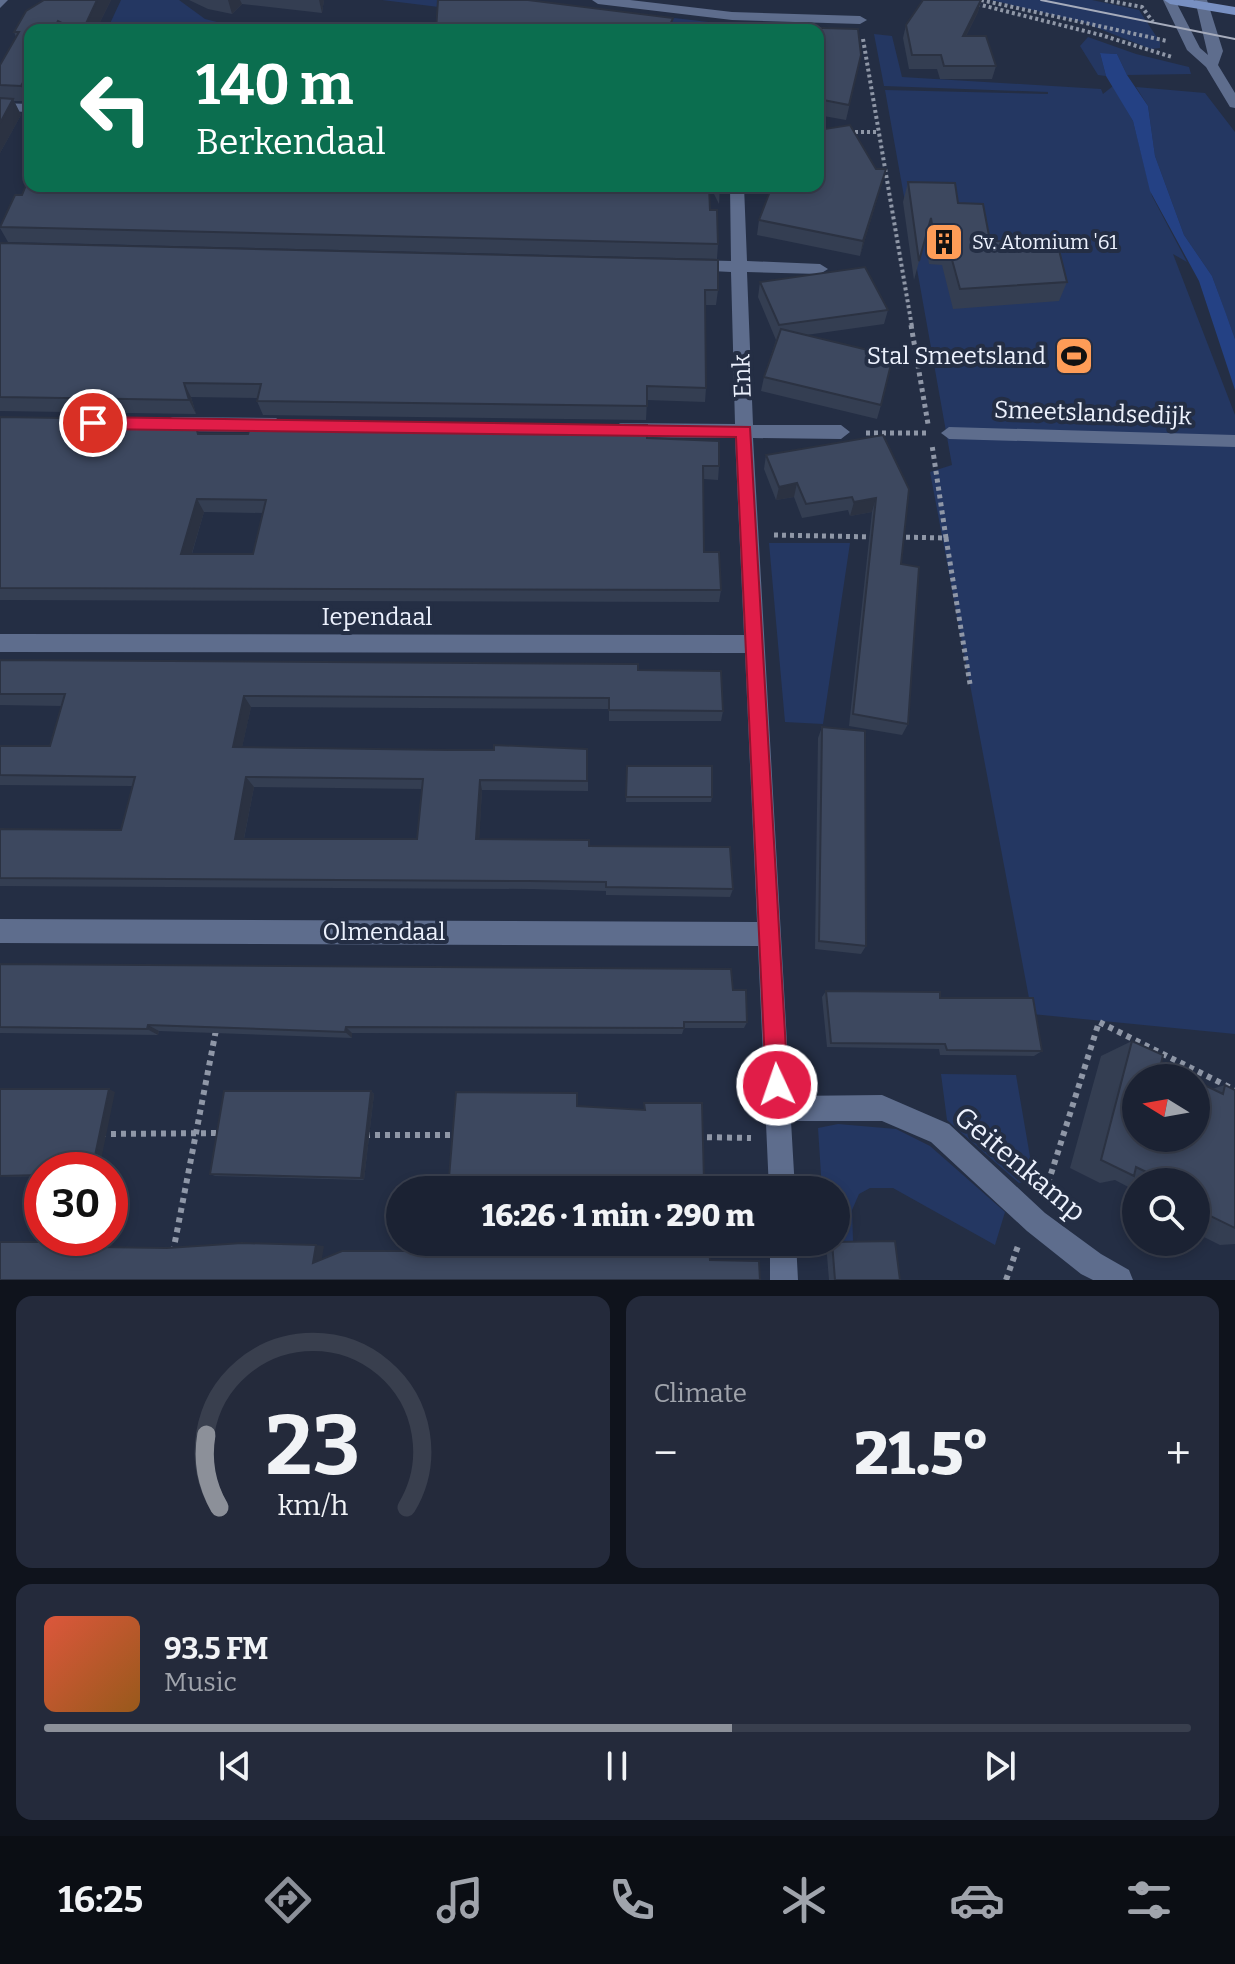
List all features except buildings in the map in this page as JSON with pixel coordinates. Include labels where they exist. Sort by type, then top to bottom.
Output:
[{"type":"main road","points":[[1170,0],[1235,11]]},
{"type":"street","points":[[598,0],[732,23],[860,20]]},
{"type":"street","points":[[1170,0],[1191,45],[1211,65],[1235,104]]},
{"type":"street","points":[[1202,3],[1216,51],[1211,65]]},
{"type":"street","points":[[0,107],[24,108]]},
{"type":"street","name":"Enk","points":[[737,192],[744,431],[781,1176]]},
{"type":"street","points":[[675,265],[820,269]]},
{"type":"street","points":[[158,423],[301,425]]},
{"type":"street","points":[[601,429],[841,432]]},
{"type":"street","name":"Iependaal","points":[[0,643],[755,644]]},
{"type":"street","name":"Olmendaal","points":[[0,931],[767,934]]},
{"type":"street","name":"Geitenkamp","points":[[778,1109],[882,1108],[940,1133],[1036,1222],[1091,1264],[1119,1280]]},
{"type":"street","points":[[783,1256],[784,1280]]},
{"type":"lane","name":"Smeetslandsedijk","points":[[949,433],[1235,441]]},
{"type":"path","points":[[981,0],[1191,45]]},
{"type":"path","points":[[1105,0],[1142,7],[1140,0]]},
{"type":"path","points":[[974,3],[1101,35],[1178,59]]},
{"type":"path","points":[[860,20],[970,684]]},
{"type":"path","points":[[834,131],[879,132]]},
{"type":"path","points":[[841,432],[949,433]]},
{"type":"path","points":[[750,535],[946,538]]},
{"type":"path","points":[[1036,1222],[1099,1022],[1235,1090]]},
{"type":"path","points":[[170,1265],[217,1025]]},
{"type":"path","points":[[91,1134],[229,1134]]},
{"type":"path","points":[[355,1135],[465,1135]]},
{"type":"path","points":[[686,1137],[780,1138]]},
{"type":"shaded area","points":[[121,0],[179,0],[205,19],[232,24],[110,24]]},
{"type":"shaded area","points":[[382,0],[520,0],[717,24],[578,24]]},
{"type":"shaded area","points":[[991,0],[1092,0],[1139,10],[1160,42],[1160,48],[1151,49],[1082,22]]},
{"type":"shaded area","points":[[874,34],[892,36],[902,77],[1101,89],[1103,94],[1113,86],[1133,121],[1152,196],[1187,262],[1173,254],[1235,415],[1235,1034],[1032,1014],[930,472],[952,465],[885,90],[1048,92],[884,86]]},
{"type":"shaded area","points":[[1088,37],[1136,54],[1189,67],[1191,74],[1127,75],[1117,54],[1100,53],[1106,76],[1098,75],[1080,46]]},
{"type":"shaded area","points":[[1100,53],[1117,54],[1148,106],[1155,156],[1184,235],[1212,276],[1235,339],[1235,390],[1199,281],[1150,191],[1133,121],[1106,76]]},
{"type":"shaded area","points":[[1136,87],[1205,93],[1235,132],[1235,339],[1212,276],[1184,235],[1155,156],[1148,106]]},
{"type":"shaded area","points":[[769,543],[850,543],[823,724],[785,722]]},
{"type":"shaded area","points":[[941,1074],[1016,1075],[1034,1180],[1019,1183],[947,1120]]},
{"type":"shaded area","points":[[838,1124],[896,1129],[930,1146],[1005,1212],[995,1245],[893,1188],[870,1188],[859,1194],[852,1210],[853,1241],[850,1241],[850,1176],[821,1176],[818,1128]]},
{"type":"tram line","points":[[1041,0],[1235,39]]},
{"type":"place","name":"Sv. Atomium '61","points":[[944,242]]},
{"type":"place","name":"Stal Smeetsland","points":[[1074,356]]},
{"type":"route","points":[[93,423],[744,431],[777,1085]]}]
